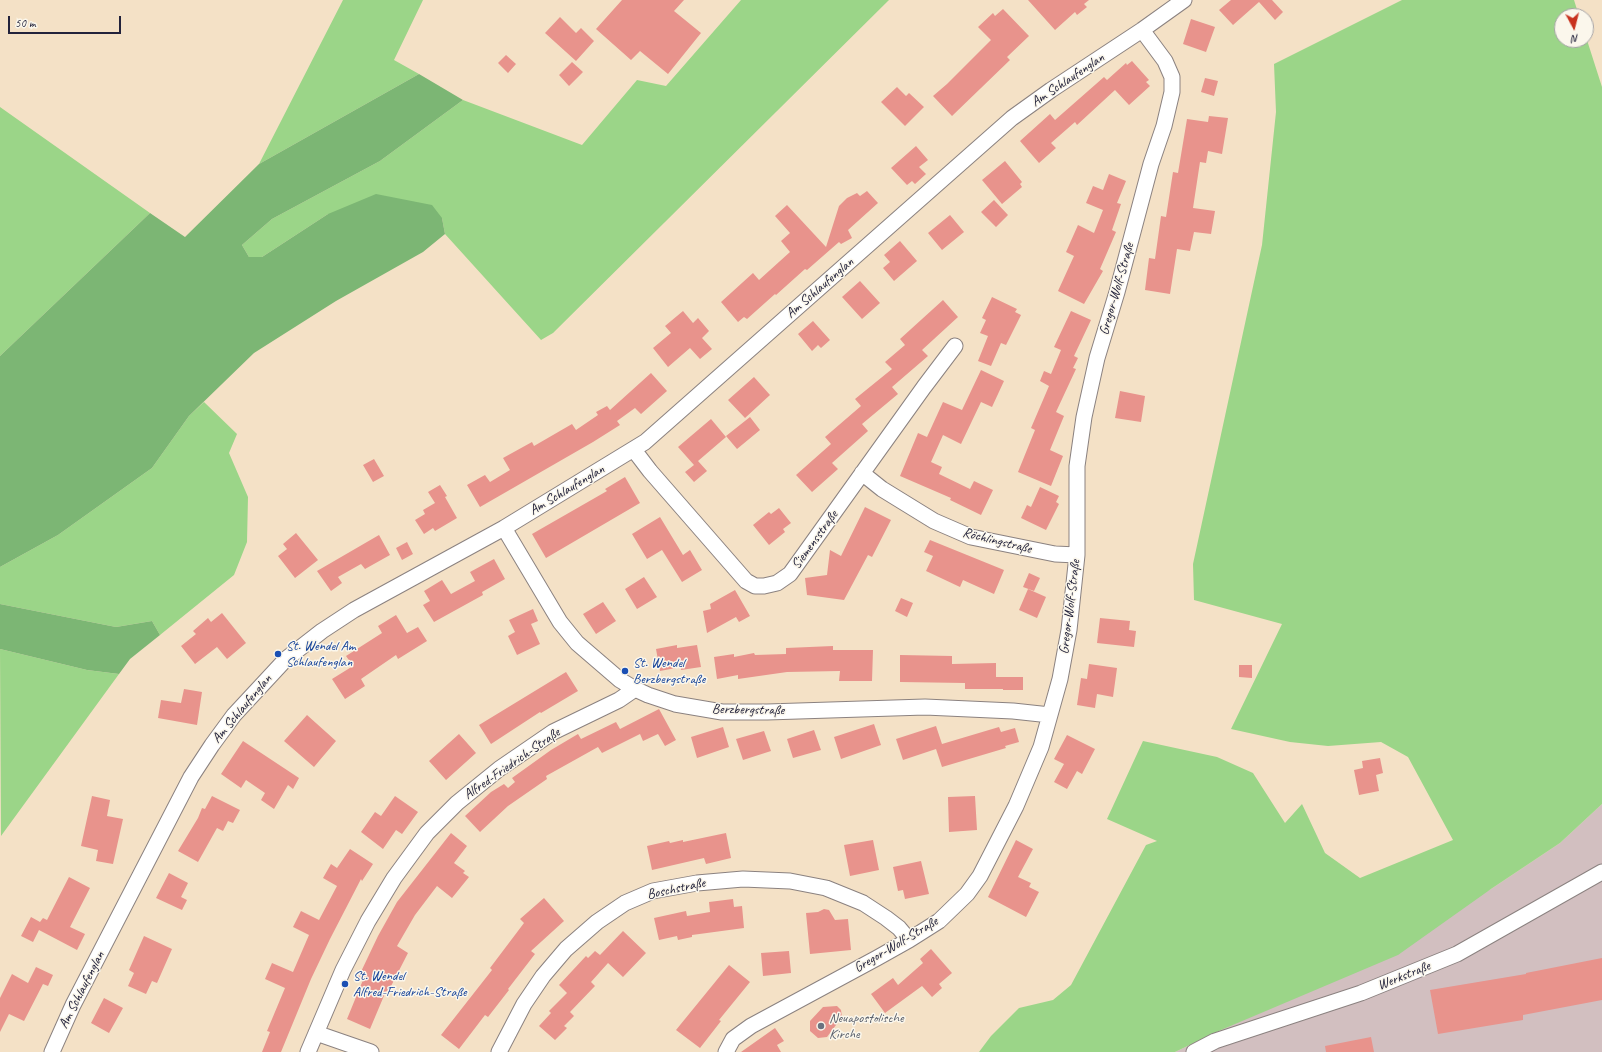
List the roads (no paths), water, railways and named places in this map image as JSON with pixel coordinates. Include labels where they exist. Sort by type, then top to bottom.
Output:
[{"type":"street","name":"Am Schlaufenglan","points":[[52,1052],[73,1005],[191,777],[234,715],[286,659],[322,631],[354,610],[504,528],[634,450],[663,427],[1012,118],[1184,0]]},
{"type":"street","name":"Gregor-Wolf-Straße","points":[[726,1052],[733,1039],[751,1026],[909,940],[939,921],[967,894],[980,876],[1016,806],[1041,747],[1060,678],[1069,630],[1077,555],[1077,466],[1086,410],[1097,358],[1117,292],[1151,164],[1164,126],[1172,92],[1172,77],[1165,61],[1142,30]]},
{"type":"street","name":"Siemensstraße","points":[[634,450],[650,472],[746,581],[755,586],[764,586],[777,583],[790,574],[955,346]]},
{"type":"street","name":"Röchlingstraße","points":[[862,473],[882,489],[934,521],[971,537],[1055,554],[1077,555]]},
{"type":"street","name":"Berzbergstraße","points":[[504,528],[560,622],[577,643],[620,680],[635,689],[675,704],[722,712],[925,707],[1013,710],[1050,715]]},
{"type":"street","name":"Alfred-Friedrich-Straße","points":[[308,1052],[343,970],[368,921],[394,878],[427,834],[457,803],[499,769],[553,732],[619,700],[635,689]]},
{"type":"street","name":"Werkstraße","points":[[1194,1052],[1215,1041],[1361,993],[1457,954],[1602,872]]},
{"type":"street","name":"Boschstraße","points":[[499,1052],[524,1004],[543,976],[566,949],[597,922],[625,903],[653,892],[697,883],[743,879],[790,881],[826,888],[863,902],[899,928],[909,940]]},
{"type":"street","points":[[316,1033],[371,1052]]},
{"type":"place","name":"St. Wendel Am Schlaufenglan","points":[[278,654]]},
{"type":"place","name":"St. Wendel Berzbergstraße","points":[[625,671]]},
{"type":"place","name":"St. Wendel Alfred-Friedrich-Straße","points":[[345,984]]},
{"type":"place","name":"Neuapostolische Kirche","points":[[821,1026]]}]
